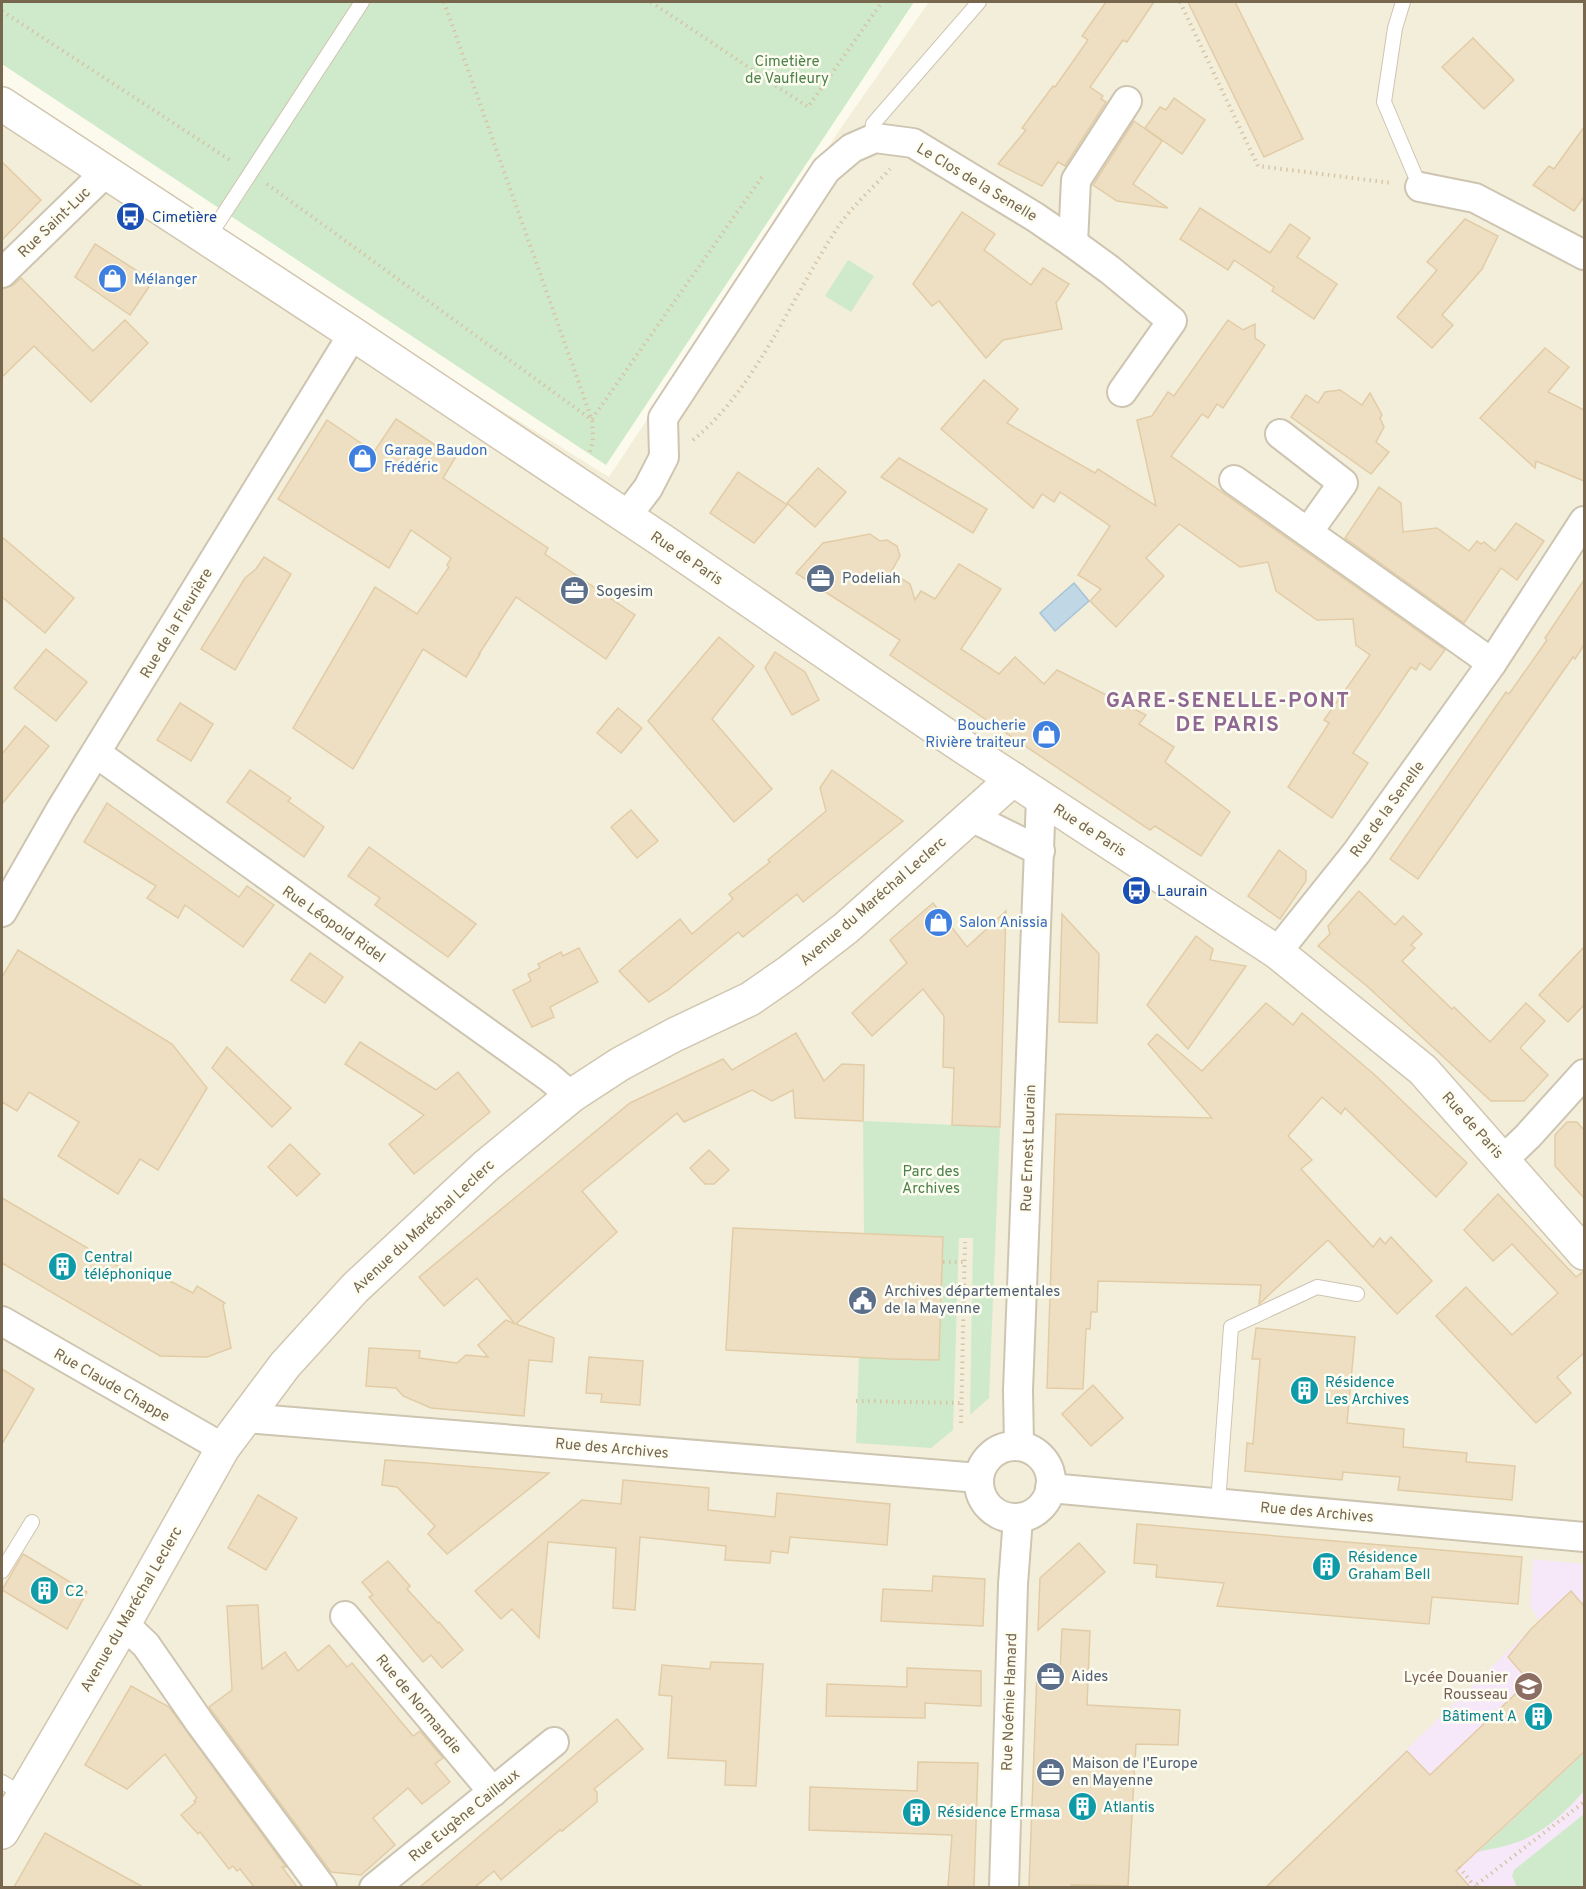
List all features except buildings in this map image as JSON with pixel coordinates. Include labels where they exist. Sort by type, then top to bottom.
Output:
[{"type":"main road","name":"Rue de Paris","points":[[2,105],[353,334],[1013,780],[1277,952],[1423,1070],[1584,1253]]},
{"type":"main road","name":"Avenue du Maréchal Leclerc","points":[[2,1832],[13,1789],[124,1624],[223,1448],[285,1365],[355,1288],[486,1166],[571,1096],[620,1064],[750,999],[789,972],[846,928],[1013,780]]},
{"type":"street","points":[[1073,243],[1076,180],[1127,102]]},
{"type":"street","name":"Le Clos de la Senelle","points":[[870,140],[875,138],[913,143],[1035,217],[1073,243],[1172,321],[1122,392]]},
{"type":"street","points":[[626,517],[648,488],[664,457],[663,418],[826,170],[852,148],[870,140]]},
{"type":"street","name":"Rue Saint-Luc","points":[[2,273],[106,172]]},
{"type":"street","points":[[1420,187],[1475,198],[1584,255]]},
{"type":"street","name":"Rue de la Fleurière","points":[[2,912],[96,753],[353,334]]},
{"type":"street","points":[[1280,434],[1342,483],[1308,532]]},
{"type":"street","points":[[1234,480],[1492,663]]},
{"type":"street","name":"Rue de la Senelle","points":[[1277,952],[1357,852],[1492,663],[1584,521]]},
{"type":"street","name":"Rue Léopold Ridel","points":[[96,753],[549,1077],[571,1096]]},
{"type":"street","name":"Rue Ernest Laurain","points":[[1019,1446],[1018,1390],[1041,798]]},
{"type":"street","points":[[971,817],[1040,851]]},
{"type":"street","points":[[1503,1160],[1584,1074]]},
{"type":"street","name":"Rue Claude Chappe","points":[[2,1321],[223,1448]]},
{"type":"street","name":"Rue des Archives","points":[[245,1418],[979,1478]]},
{"type":"street","points":[[1007,1446],[1019,1446],[1030,1449],[1047,1465],[1050,1488],[1039,1508],[1029,1515],[1018,1518],[1007,1517],[989,1507],[983,1498],[979,1478],[988,1457],[1007,1446]]},
{"type":"street","name":"Rue des Archives","points":[[1050,1488],[1584,1537]]},
{"type":"street","name":"Rue Noémie Hamard","points":[[1004,1887],[1013,1584],[1018,1518]]},
{"type":"street","name":"Rue de Normandie","points":[[345,1616],[493,1792]]},
{"type":"street","points":[[124,1624],[146,1645],[200,1723],[322,1887]]},
{"type":"street","name":"Rue Eugène Caillaux","points":[[374,1887],[554,1742]]},
{"type":"lane","points":[[207,240],[362,2]]},
{"type":"lane","points":[[870,140],[873,124],[979,2]]},
{"type":"lane","points":[[1402,2],[1395,28],[1384,102],[1420,187]]},
{"type":"lane","points":[[1218,1503],[1231,1327],[1317,1287],[1357,1294]]},
{"type":"lane","points":[[2,1571],[32,1522]]},
{"type":"path","points":[[444,2],[592,420]]},
{"type":"path","points":[[651,2],[808,107],[882,2]]},
{"type":"path","points":[[1180,2],[1258,166],[1420,187]]},
{"type":"path","points":[[2,11],[250,172],[592,420]]},
{"type":"path","points":[[664,457],[689,444],[713,424],[735,397],[784,320],[839,225],[913,143]]},
{"type":"path","points":[[592,420],[764,174]]},
{"type":"path","points":[[961,1423],[965,1242]]},
{"type":"path","points":[[943,1262],[965,1262]]},
{"type":"path","points":[[856,1401],[961,1403]]},
{"type":"path","points":[[1459,1868],[1474,1887],[1584,1802]]},
{"type":"shaded area","points":[[929,2],[1584,2],[1584,1887],[2,1887],[2,91],[100,161],[609,477],[843,125]]},
{"type":"shaded area","name":"Lycée Douanier Rousseau","points":[[1533,1559],[1584,1564],[1584,1887],[1452,1887],[1461,1877],[1374,1781],[1539,1621],[1530,1606]]},
{"type":"green space","name":"Cimetière de Vaufleury","points":[[2,2],[914,2],[606,465],[2,64]]},
{"type":"green space","points":[[848,260],[874,276],[851,312],[825,296]]},
{"type":"green space","name":"Parc des Archives","points":[[863,1121],[1000,1127],[989,1398],[970,1415],[973,1238],[959,1238],[953,1430],[931,1448],[856,1443],[859,1357],[939,1360],[943,1289],[941,1288],[943,1237],[864,1234]]},
{"type":"green space","points":[[1584,1753],[1584,1791],[1566,1810],[1552,1823],[1523,1840],[1478,1852]]},
{"type":"green space","points":[[1584,1814],[1584,1885],[1576,1888],[1517,1887],[1512,1876],[1514,1870]]},
{"type":"water","points":[[1074,583],[1089,601],[1055,631],[1040,613]]},
{"type":"place","name":"Cimetière","points":[[131,217]]},
{"type":"place","name":"Mélanger","points":[[113,279]]},
{"type":"place","name":"Garage Baudon Frédéric","points":[[363,459]]},
{"type":"place","name":"Podeliah","points":[[821,578]]},
{"type":"place","name":"Sogesim","points":[[575,591]]},
{"type":"place","name":"Boucherie Rivière traiteur","points":[[1047,734]]},
{"type":"place","name":"Laurain","points":[[1136,891]]},
{"type":"place","name":"Salon Anissia","points":[[938,922]]},
{"type":"place","name":"Central téléphonique","points":[[63,1266]]},
{"type":"place","name":"Archives départementales de la Mayenne","points":[[863,1300]]},
{"type":"place","name":"Résidence Les Archives","points":[[1304,1391]]},
{"type":"place","name":"Résidence Graham Bell","points":[[1327,1566]]},
{"type":"place","name":"C2","points":[[44,1591]]},
{"type":"place","name":"Aides","points":[[1050,1676]]},
{"type":"place","name":"Lycée Douanier Rousseau","points":[[1529,1686]]},
{"type":"place","name":"Bâtiment A","points":[[1538,1716]]},
{"type":"place","name":"Maison de l'Europe en Mayenne","points":[[1051,1772]]},
{"type":"place","name":"Atlantis","points":[[1082,1807]]},
{"type":"place","name":"Résidence Ermasa","points":[[916,1812]]},
{"type":"district","name":"GARE-SENELLE-PONT DE PARIS","points":[[1228,712]]}]
